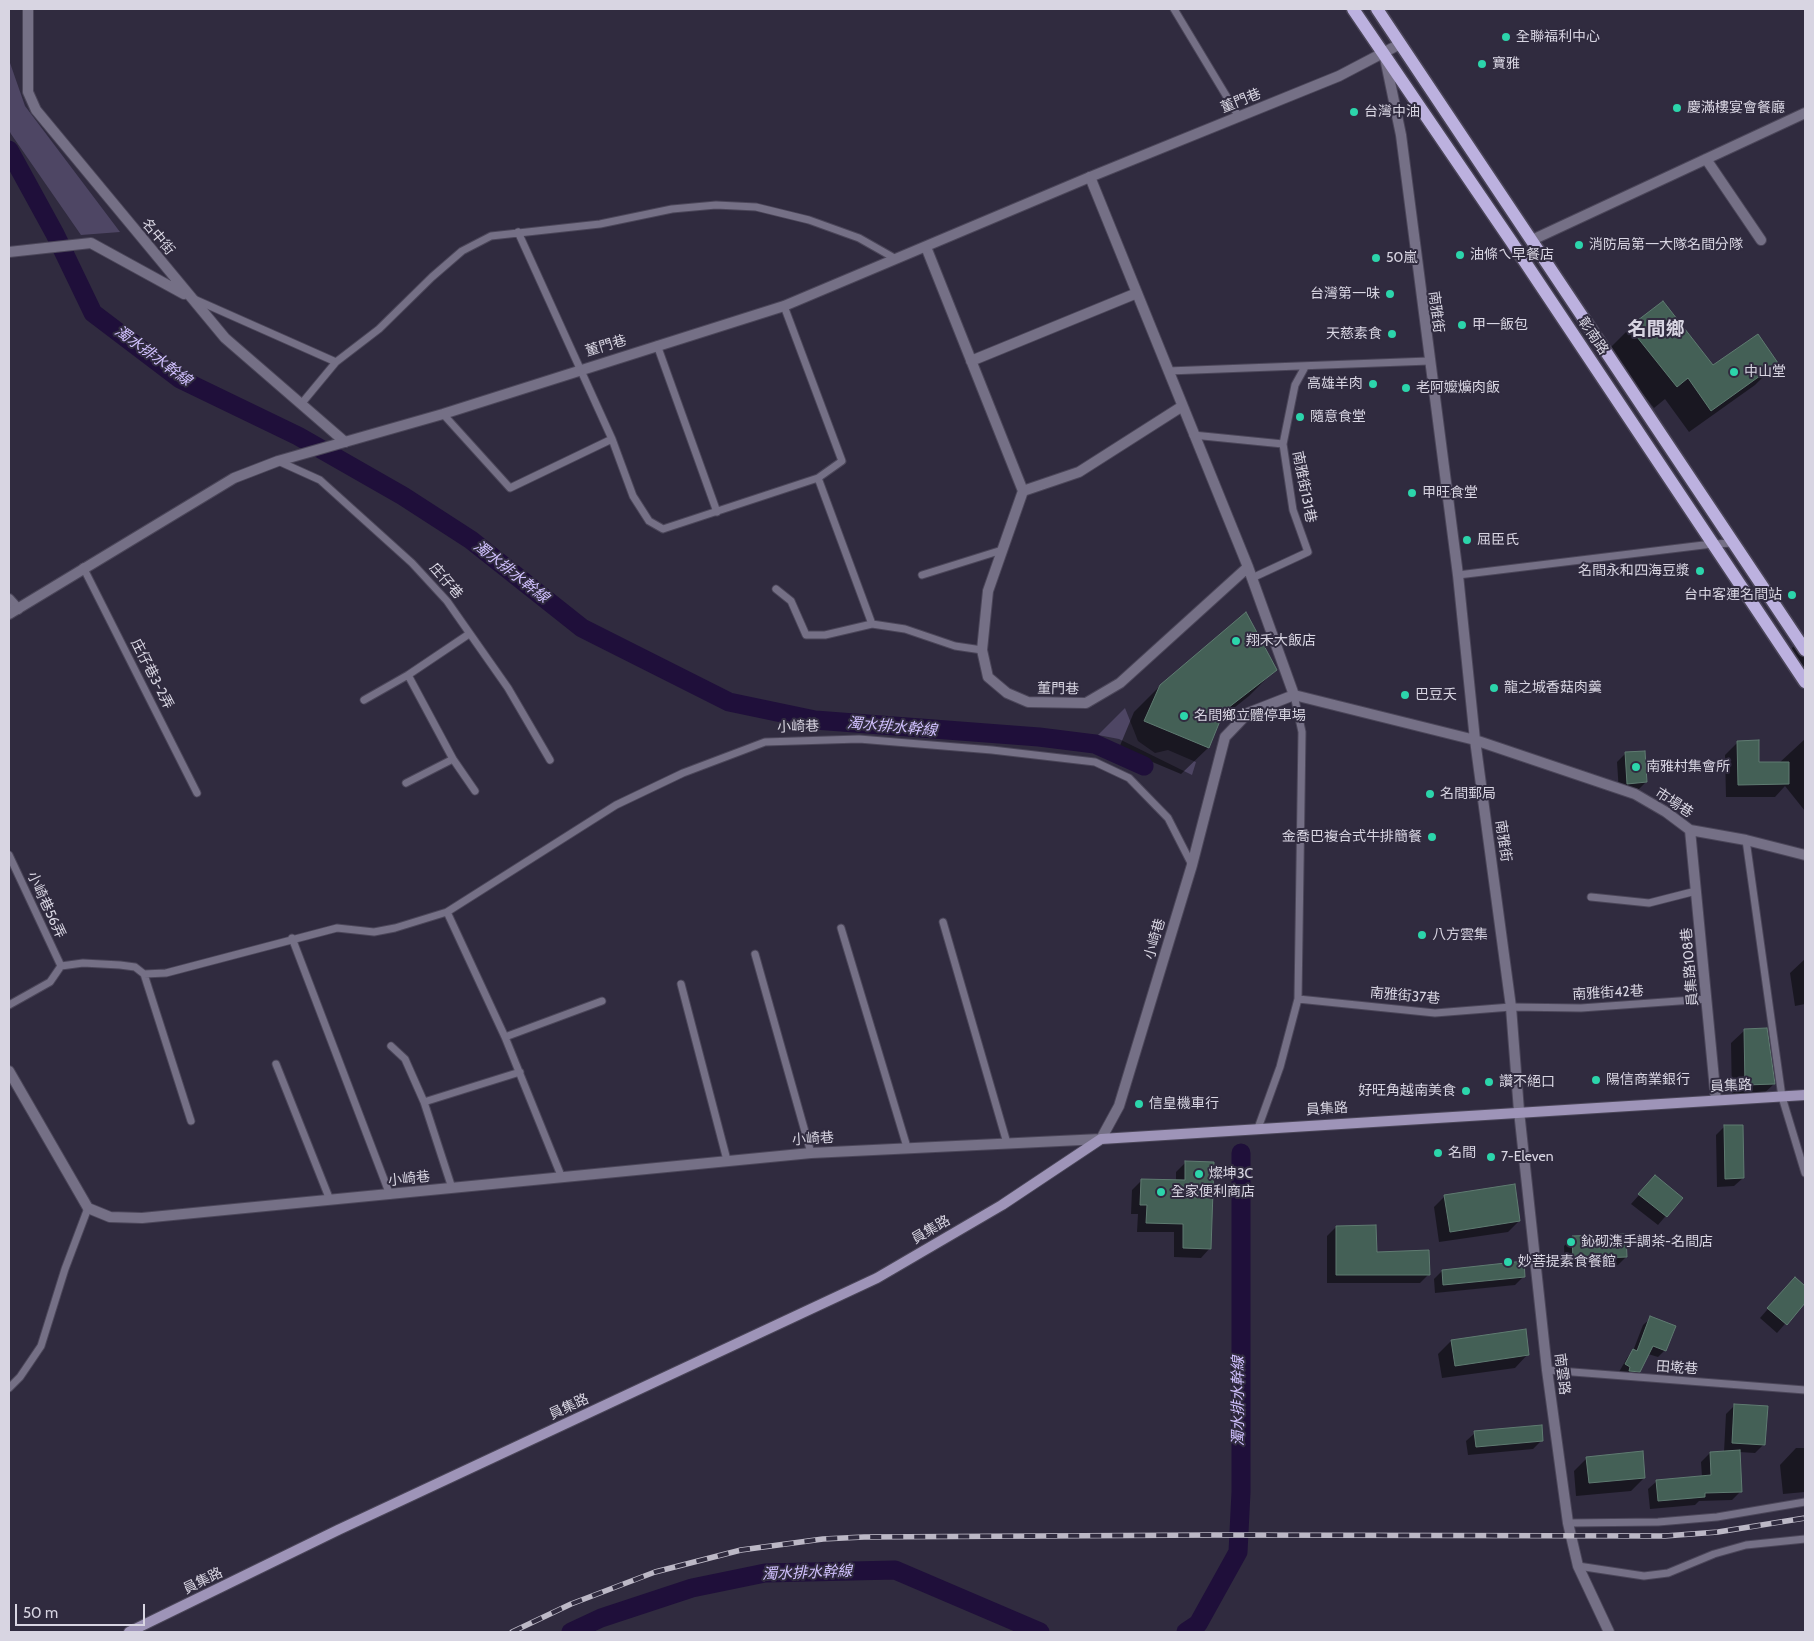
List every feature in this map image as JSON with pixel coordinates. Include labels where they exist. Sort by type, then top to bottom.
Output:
[{"type":"main road","name":"彰南路","points":[[1353,9],[1805,682]]},
{"type":"main road","name":"彰南路","points":[[1377,9],[1805,650]]},
{"type":"main road","name":"員集路","points":[[129,1632],[338,1530],[877,1278],[1002,1205],[1101,1138],[1805,1095]]},
{"type":"street","name":"名中街","points":[[28,9],[28,92],[36,110],[225,338],[345,442]]},
{"type":"street","name":"董門巷","points":[[282,459],[443,414],[579,369],[784,306],[1090,177],[1339,76],[1400,44]]},
{"type":"street","name":"南雅街","points":[[1384,53],[1401,136],[1458,575],[1475,740],[1511,1007],[1519,1111]]},
{"type":"street","points":[[1532,240],[1805,113]]},
{"type":"street","points":[[1706,159],[1761,240]]},
{"type":"street","points":[[1090,177],[1181,408],[1248,567],[1294,695],[1248,713],[1225,737],[1192,865]]},
{"type":"street","points":[[9,252],[91,243],[192,298]]},
{"type":"street","points":[[926,246],[1023,491],[1079,472],[1181,408]]},
{"type":"street","points":[[970,361],[1137,293]]},
{"type":"street","points":[[9,599],[14,611],[234,478],[282,459]]},
{"type":"street","name":"董門巷","points":[[1023,491],[988,591],[982,650],[988,677],[1008,693],[1028,702],[1086,703],[1120,683],[1248,567]]},
{"type":"street","name":"市場巷","points":[[1294,695],[1475,740],[1634,794],[1666,812],[1690,830],[1746,840],[1805,854]]},
{"type":"street","name":"員集路108巷","points":[[1690,830],[1716,1100]]},
{"type":"street","name":"小崎巷","points":[[88,1208],[110,1217],[142,1218],[562,1178],[727,1160],[907,1147],[1101,1138],[1119,1106],[1192,865]]},
{"type":"street","points":[[9,1071],[88,1208]]},
{"type":"street","name":"南雲路","points":[[1519,1111],[1547,1370],[1568,1523],[1578,1566],[1609,1632]]},
{"type":"lane","points":[[1174,9],[1240,117]]},
{"type":"lane","points":[[302,403],[336,362],[379,329],[432,277],[462,251],[491,236],[600,224],[672,209],[716,205],[756,207],[809,220],[859,238],[896,259]]},
{"type":"lane","points":[[518,232],[612,439],[634,496],[649,521],[663,529],[818,478],[842,461],[784,306]]},
{"type":"lane","points":[[192,298],[336,362]]},
{"type":"lane","points":[[657,345],[717,512]]},
{"type":"lane","points":[[1168,371],[1429,361]]},
{"type":"lane","name":"南雅街131巷","points":[[1252,578],[1308,552],[1293,510],[1283,444],[1295,385],[1305,367]]},
{"type":"lane","points":[[443,414],[510,488],[612,439]]},
{"type":"lane","points":[[1193,435],[1283,444]]},
{"type":"lane","name":"庄仔巷","points":[[282,459],[320,480],[412,563],[447,601],[508,688],[550,760]]},
{"type":"lane","points":[[818,478],[872,624]]},
{"type":"lane","points":[[1458,575],[1712,544],[1735,543]]},
{"type":"lane","points":[[922,575],[1002,550]]},
{"type":"lane","name":"庄仔巷3-2弄","points":[[84,567],[198,793]]},
{"type":"lane","points":[[776,588],[790,601],[806,635],[834,634],[872,624],[904,629],[955,646],[982,650]]},
{"type":"lane","points":[[364,700],[408,675],[469,634]]},
{"type":"lane","points":[[408,675],[454,759],[475,790]]},
{"type":"lane","points":[[1258,1128],[1280,1067],[1298,999],[1302,732],[1294,695]]},
{"type":"lane","name":"小崎巷","points":[[61,966],[83,963],[120,965],[135,967],[144,974],[166,973],[292,938],[336,928],[374,932],[395,928],[447,912],[616,805],[683,773],[765,742],[859,739],[992,750],[1094,762],[1129,778],[1168,818],[1192,865]]},
{"type":"lane","points":[[406,783],[454,759]]},
{"type":"lane","points":[[1746,840],[1782,1097],[1805,1173]]},
{"type":"lane","name":"小崎巷56弄","points":[[9,856],[61,966]]},
{"type":"lane","points":[[1591,897],[1648,903],[1696,891]]},
{"type":"lane","points":[[447,912],[506,1037],[562,1178]]},
{"type":"lane","points":[[943,922],[1007,1143]]},
{"type":"lane","points":[[842,928],[907,1147]]},
{"type":"lane","points":[[292,938],[390,1195]]},
{"type":"lane","points":[[755,954],[811,1153]]},
{"type":"lane","points":[[9,1004],[50,982],[61,966]]},
{"type":"lane","points":[[144,974],[191,1121]]},
{"type":"lane","points":[[681,984],[727,1160]]},
{"type":"lane","name":"南雅街37巷","points":[[1298,999],[1435,1013],[1511,1007]]},
{"type":"lane","name":"南雅街42巷","points":[[1511,1007],[1581,1008],[1707,999]]},
{"type":"lane","points":[[506,1037],[602,1001]]},
{"type":"lane","points":[[391,1046],[405,1059],[424,1102],[452,1188]]},
{"type":"lane","points":[[276,1064],[330,1200]]},
{"type":"lane","points":[[424,1102],[520,1072]]},
{"type":"lane","points":[[9,1388],[20,1377],[41,1346],[65,1269],[88,1208]]},
{"type":"lane","name":"田墘巷","points":[[1547,1370],[1805,1390]]},
{"type":"lane","points":[[1568,1523],[1658,1522],[1717,1517],[1805,1502]]},
{"type":"lane","points":[[1578,1566],[1644,1576],[1668,1573],[1714,1554],[1746,1545],[1805,1539]]},
{"type":"shaded area","points":[[9,60],[25,106],[120,232],[81,235],[11,134],[9,130]]},
{"type":"shaded area","points":[[1125,708],[1138,741],[1155,753],[1168,750],[1196,762],[1192,775],[1119,739],[1098,735]]},
{"type":"building","points":[[1663,301],[1713,365],[1758,334],[1778,363],[1711,411],[1688,378],[1677,387],[1629,327]]},
{"type":"building","name":"翔禾大飯店","points":[[1246,612],[1277,670],[1224,711],[1209,748],[1144,721],[1160,685]]},
{"type":"building","points":[[1759,740],[1759,762],[1789,762],[1789,784],[1738,785],[1737,741]]},
{"type":"building","name":"南雅村集會所","points":[[1645,751],[1647,782],[1627,784],[1625,752]]},
{"type":"building","points":[[1767,1028],[1775,1084],[1745,1085],[1744,1029]]},
{"type":"building","points":[[1724,1125],[1743,1125],[1744,1178],[1725,1179]]},
{"type":"building","points":[[1185,1161],[1214,1162],[1211,1249],[1183,1248],[1183,1224],[1146,1223],[1147,1205],[1140,1205],[1141,1179],[1185,1180]]},
{"type":"building","points":[[1655,1175],[1683,1198],[1667,1217],[1638,1194]]},
{"type":"building","points":[[1515,1184],[1520,1221],[1450,1232],[1444,1195]]},
{"type":"building","points":[[1376,1225],[1377,1252],[1429,1250],[1430,1275],[1336,1275],[1336,1226]]},
{"type":"building","points":[[1626,1234],[1627,1257],[1573,1259],[1572,1236]]},
{"type":"building","points":[[1524,1261],[1525,1277],[1443,1285],[1442,1270]]},
{"type":"building","points":[[1795,1277],[1805,1286],[1805,1303],[1787,1325],[1767,1308]]},
{"type":"building","points":[[1650,1316],[1676,1326],[1666,1351],[1653,1346],[1640,1372],[1629,1371],[1630,1367],[1625,1364],[1633,1349],[1637,1351]]},
{"type":"building","points":[[1526,1329],[1529,1355],[1455,1366],[1451,1340]]},
{"type":"building","points":[[1734,1404],[1768,1406],[1765,1445],[1732,1443]]},
{"type":"building","points":[[1542,1425],[1543,1441],[1476,1447],[1474,1431]]},
{"type":"building","points":[[1740,1450],[1742,1492],[1705,1493],[1705,1497],[1658,1501],[1656,1480],[1711,1475],[1710,1452]]},
{"type":"building","points":[[1643,1451],[1645,1478],[1589,1483],[1586,1457]]},
{"type":"waterway","name":"濁水排水幹線","points":[[9,150],[55,234],[93,313],[180,379],[298,436],[403,496],[471,540],[582,628],[729,702],[815,720],[1039,737],[1095,744],[1144,766]]},
{"type":"waterway","name":"濁水排水幹線","points":[[1186,1632],[1198,1624],[1238,1552],[1241,1492],[1241,1153]]},
{"type":"waterway","name":"濁水排水幹線","points":[[571,1632],[601,1618],[692,1588],[765,1573],[895,1570],[1040,1632]]},
{"type":"railway","points":[[512,1632],[571,1604],[655,1572],[741,1550],[823,1539],[864,1537],[1214,1535],[1665,1536],[1718,1532],[1805,1518]]},
{"type":"place","name":"全聯福利中心","points":[[1506,37]]},
{"type":"place","name":"寶雅","points":[[1482,64]]},
{"type":"place","name":"慶滿樓宴會餐廳","points":[[1677,108]]},
{"type":"place","name":"台灣中油","points":[[1354,112]]},
{"type":"place","name":"消防局第一大隊名間分隊","points":[[1579,245]]},
{"type":"place","name":"油條ㄟ早餐店","points":[[1460,255]]},
{"type":"place","name":"50嵐","points":[[1376,258]]},
{"type":"place","name":"台灣第一味","points":[[1390,294]]},
{"type":"place","name":"甲一飯包","points":[[1462,325]]},
{"type":"place","name":"天慈素食","points":[[1392,334]]},
{"type":"place","name":"中山堂","points":[[1734,372]]},
{"type":"place","name":"高雄羊肉","points":[[1373,384]]},
{"type":"place","name":"老阿嬤爌肉飯","points":[[1406,388]]},
{"type":"place","name":"隨意食堂","points":[[1300,417]]},
{"type":"place","name":"甲旺食堂","points":[[1412,493]]},
{"type":"place","name":"屈臣氏","points":[[1467,540]]},
{"type":"place","name":"名間永和四海豆漿","points":[[1700,571]]},
{"type":"place","name":"台中客運名間站","points":[[1792,595]]},
{"type":"place","name":"翔禾大飯店","points":[[1236,641]]},
{"type":"place","name":"龍之城香菇肉羹","points":[[1494,688]]},
{"type":"place","name":"巴豆夭","points":[[1405,695]]},
{"type":"place","name":"名間鄉立體停車場","points":[[1184,716]]},
{"type":"place","name":"南雅村集會所","points":[[1636,767]]},
{"type":"place","name":"名間郵局","points":[[1430,794]]},
{"type":"place","name":"金喬巴複合式牛排簡餐","points":[[1432,837]]},
{"type":"place","name":"八方雲集","points":[[1422,935]]},
{"type":"place","name":"陽信商業銀行","points":[[1596,1080]]},
{"type":"place","name":"讚不絕口","points":[[1489,1082]]},
{"type":"place","name":"好旺角越南美食","points":[[1466,1091]]},
{"type":"place","name":"信皇機車行","points":[[1139,1104]]},
{"type":"place","name":"名間","points":[[1438,1153]]},
{"type":"place","name":"7-Eleven","points":[[1491,1157]]},
{"type":"place","name":"燦坤3C","points":[[1199,1174]]},
{"type":"place","name":"全家便利商店","points":[[1161,1192]]},
{"type":"place","name":"鈊砌潗手調茶-名間店","points":[[1571,1242]]},
{"type":"place","name":"妙菩提素食餐館","points":[[1508,1262]]},
{"type":"district","name":"名間鄉","points":[[1656,329]]}]
